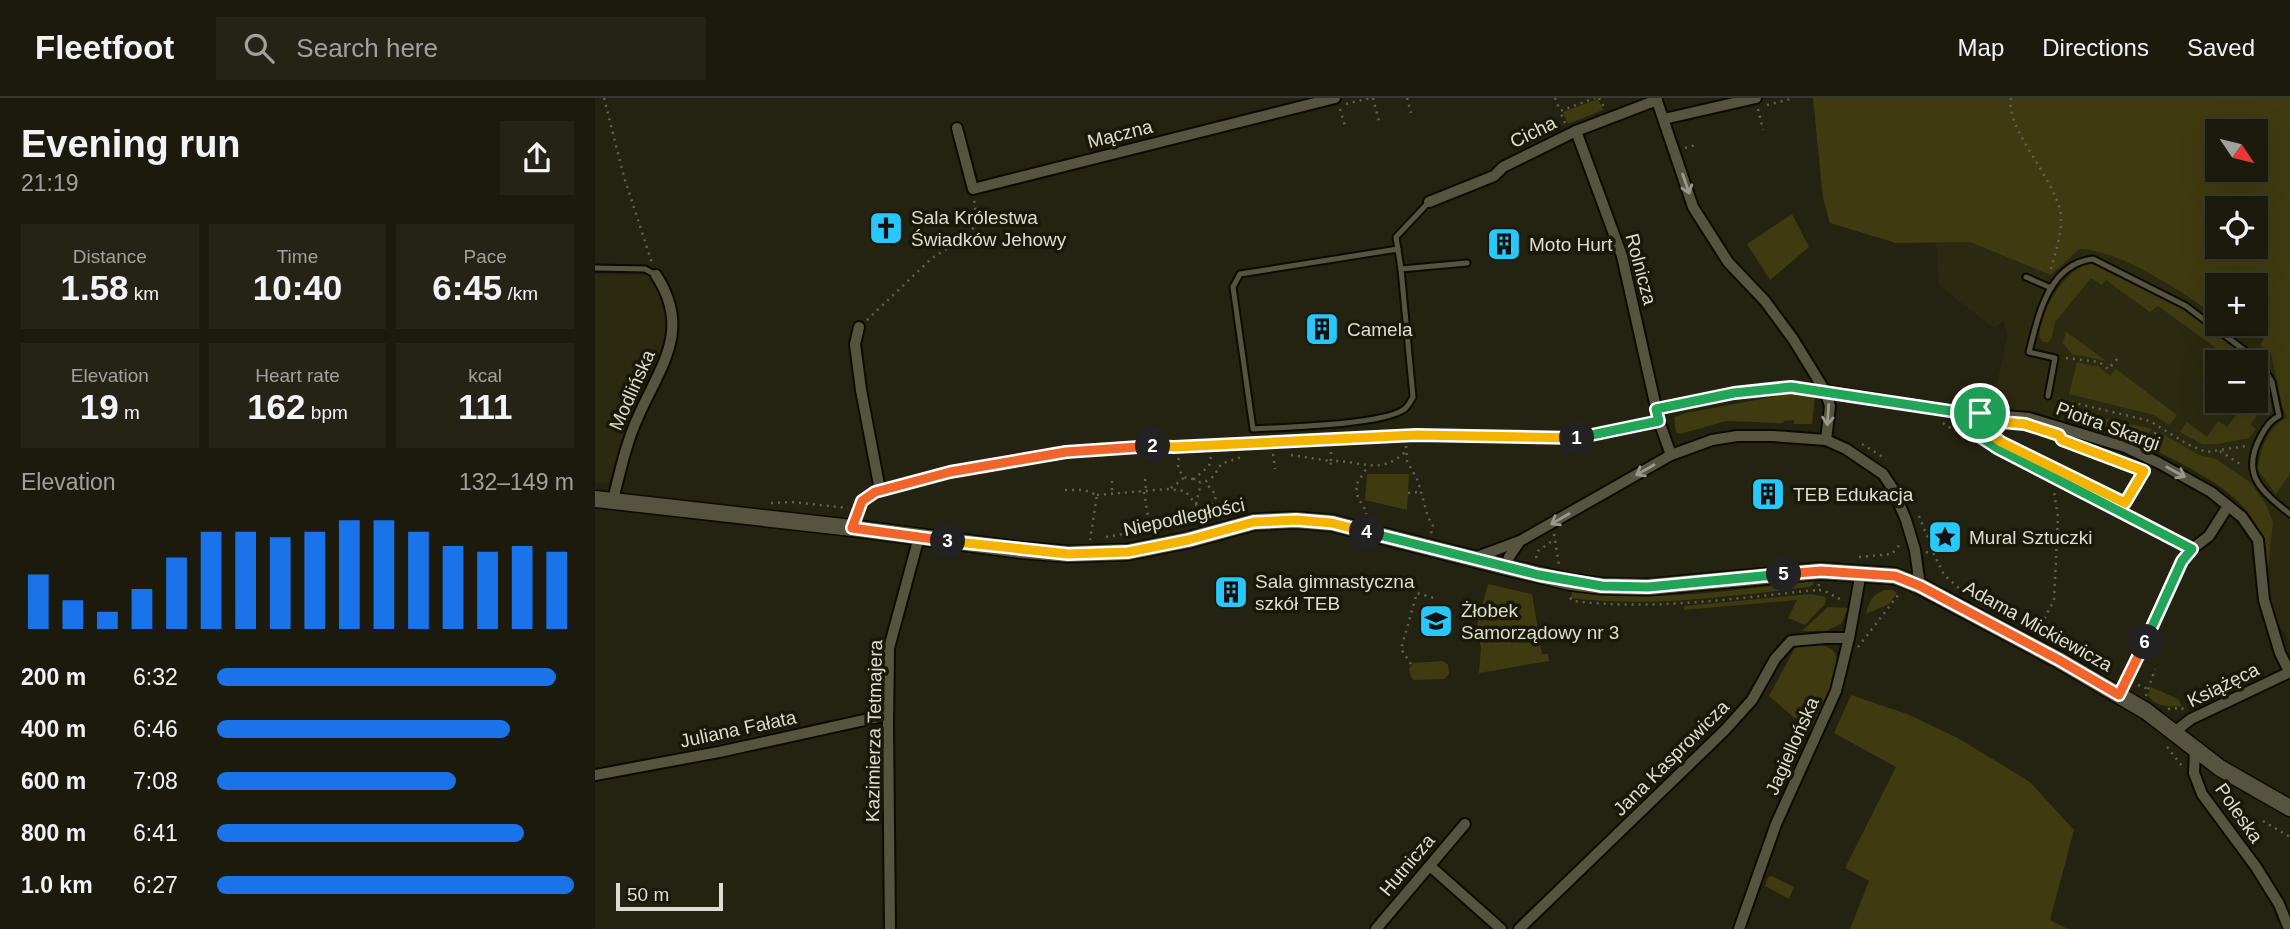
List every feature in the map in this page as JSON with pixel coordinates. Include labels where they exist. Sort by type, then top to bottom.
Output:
[{"type":"street","points":[[1664,119],[1756,98]]},
{"type":"street","points":[[1657,99],[1693,207],[1728,262],[1765,301],[1793,339],[1825,391],[1830,406],[1826,440]]},
{"type":"street","name":"Cicha","points":[[1429,202],[1494,176],[1503,167],[1571,130],[1657,99]]},
{"type":"street","name":"Mączna","points":[[973,189],[1337,102]]},
{"type":"street","points":[[957,128],[973,189]]},
{"type":"street","name":"Rolnicza","points":[[1571,130],[1622,257],[1658,415]]},
{"type":"street","name":"Modlińska","points":[[614,500],[630,437],[668,356],[673,338],[673,314],[665,289],[656,275]]},
{"type":"street","points":[[859,327],[855,344],[860,390],[880,490]]},
{"type":"street","name":"Piotra Skargi","points":[[1825,391],[1957,412],[2029,418],[2125,447],[2211,492],[2252,529],[2258,540],[2264,600],[2280,653],[2290,671]]},
{"type":"street","points":[[1957,412],[1973,432],[1997,448],[2192,549]]},
{"type":"street","points":[[852,528],[862,501],[880,490],[950,472],[1066,452],[1164,445],[1174,447],[1416,435],[1578,438],[1658,415],[1671,455]]},
{"type":"street","points":[[1472,559],[1520,541],[1671,455],[1712,440],[1737,436],[1773,436],[1826,440],[1846,449],[1883,474],[1893,489],[1912,540],[1920,586]]},
{"type":"street","name":"Niepodległości","points":[[595,499],[1068,554],[1128,552],[1188,540],[1254,522],[1296,520],[1332,523],[1570,582],[1602,586],[1648,587],[1821,571],[1861,572]]},
{"type":"street","points":[[2119,695],[2182,561],[2209,536],[2228,506]]},
{"type":"street","name":"Kazimierza Tetmajera","points":[[890,929],[887,715],[889,648],[919,537]]},
{"type":"street","points":[[1506,567],[1520,541]]},
{"type":"street","name":"Adama Mickiewicza","points":[[1861,572],[1895,576],[1920,586],[2059,660],[2146,711],[2167,737],[2195,750],[2220,768],[2290,808]]},
{"type":"street","name":"Jagiellońska","points":[[1739,929],[1776,824],[1836,691],[1853,643],[1861,572]]},
{"type":"street","name":"Jana Kasprowicza","points":[[1519,929],[1725,730],[1752,700],[1775,659],[1791,641],[1825,638],[1853,643]]},
{"type":"street","name":"Książęca","points":[[2167,737],[2191,719],[2290,671]]},
{"type":"street","name":"Juliana Fałata","points":[[595,775],[887,715]]},
{"type":"street","name":"Poleska","points":[[2195,750],[2195,773],[2201,794],[2256,867],[2279,904],[2289,929]]},
{"type":"street","name":"Hutnicza","points":[[1377,929],[1465,824]]},
{"type":"street","points":[[1430,866],[1501,929]]},
{"type":"lane","points":[[1398,249],[1240,274],[1233,287],[1253,429],[1374,419],[1396,414],[1406,408],[1413,397],[1401,269],[1398,249],[1396,237],[1429,202]]},
{"type":"lane","points":[[2048,396],[2055,358],[2029,352],[2040,308],[2051,288],[2081,260],[2093,259],[2186,306],[2260,362],[2272,382],[2279,416],[2273,419],[2253,450],[2252,472],[2265,494],[2290,514]]},
{"type":"lane","points":[[1401,269],[1467,263]]},
{"type":"lane","points":[[595,268],[645,269],[656,275]]},
{"type":"lane","points":[[2026,277],[2051,288]]},
{"type":"lane","points":[[1658,415],[1734,393],[1791,387],[1825,391]]},
{"type":"path","points":[[604,98],[624,177],[656,275]]},
{"type":"path","points":[[1373,98],[1379,121]]},
{"type":"path","points":[[1407,98],[1411,113]]},
{"type":"path","points":[[1555,98],[1571,130]]},
{"type":"path","points":[[1560,111],[1595,98]]},
{"type":"path","points":[[1763,130],[1757,107],[1794,98]]},
{"type":"path","points":[[2011,98],[2009,105],[2013,121],[2038,163],[2060,211],[2061,226],[2049,278],[2058,271]]},
{"type":"path","points":[[1337,102],[1346,129]]},
{"type":"path","points":[[1681,149],[1696,145]]},
{"type":"path","points":[[859,327],[932,258],[968,236],[977,222],[973,189]]},
{"type":"path","points":[[2055,358],[2099,362],[2108,369],[2120,356]]},
{"type":"path","points":[[2048,396],[2150,421],[2186,444],[2206,452],[2256,445]]},
{"type":"path","points":[[1940,421],[1962,435]]},
{"type":"path","points":[[2147,445],[2159,427]]},
{"type":"path","points":[[1857,440],[1886,459]]},
{"type":"path","points":[[1407,443],[1407,461],[1422,492],[1433,526],[1430,536]]},
{"type":"path","points":[[1330,469],[1332,446]]},
{"type":"path","points":[[1273,449],[1276,469]]},
{"type":"path","points":[[2219,451],[2252,472]]},
{"type":"path","points":[[1265,454],[1301,455],[1331,461],[1349,460],[1369,466],[1391,463],[1405,452]]},
{"type":"path","points":[[2101,453],[2144,471],[2125,503]]},
{"type":"path","points":[[1180,455],[1178,467],[1185,477],[1203,483],[1216,495],[1216,500],[1201,514]]},
{"type":"path","points":[[1194,479],[1209,466],[1211,455],[1221,464]]},
{"type":"path","points":[[1196,504],[1203,483],[1214,476],[1221,464],[1245,456]]},
{"type":"path","points":[[1365,519],[1367,512],[1358,498],[1356,485],[1369,466]]},
{"type":"path","points":[[1170,489],[1185,477]]},
{"type":"path","points":[[1145,480],[1149,523]]},
{"type":"path","points":[[1112,481],[1112,494]]},
{"type":"path","points":[[2038,631],[2054,600],[2057,572],[2058,517],[2051,485]]},
{"type":"path","points":[[1065,490],[1084,490],[1097,495],[1170,489],[1185,491],[1196,504],[1202,520]]},
{"type":"path","points":[[1408,493],[1422,492]]},
{"type":"path","points":[[1090,540],[1097,495]]},
{"type":"path","points":[[1916,509],[1934,554]]},
{"type":"path","points":[[1102,538],[1175,523],[1210,520]]},
{"type":"path","points":[[1550,566],[1560,568],[1552,524]]},
{"type":"path","points":[[1540,563],[1535,557],[1538,551],[1555,539]]},
{"type":"path","points":[[1853,643],[1861,646],[1902,590],[1892,588]]},
{"type":"path","points":[[1411,664],[1401,649],[1417,593],[1434,598]]},
{"type":"path","points":[[1473,607],[1481,609]]},
{"type":"path","points":[[2045,628],[2077,647]]},
{"type":"path","points":[[2147,699],[2155,669]]},
{"type":"path","points":[[2162,708],[2182,708],[2191,719]]},
{"type":"path","points":[[2167,737],[2184,770]]},
{"type":"path","points":[[2263,821],[2290,836]]},
{"type":"shaded area","points":[[1813,98],[2290,98],[2290,642],[2271,612],[2263,539],[2248,513],[2230,493],[2144,441],[2141,444],[2130,441],[2129,434],[2117,430],[2113,436],[1993,403],[2007,336],[2003,321],[1994,328],[1939,286],[1936,242],[1896,243],[1830,223],[1823,198]]},
{"type":"shaded area","points":[[1813,98],[2290,98],[2290,474],[2276,494],[2258,470],[2266,440],[2274,427],[2287,417],[2282,406],[2271,353],[2260,345],[2264,336],[2268,336],[2268,273],[2205,273],[2205,308],[2148,272],[2095,251],[2079,249],[2051,275],[1970,242],[1896,243],[1830,223],[1823,198]]},
{"type":"shaded area","points":[[1598,99],[1603,110],[1568,124],[1563,112]]},
{"type":"shaded area","points":[[1792,214],[1809,247],[1770,280],[1747,244]]},
{"type":"shaded area","points":[[2083,264],[2092,264],[2184,309],[2205,325],[2205,336],[2220,336],[2238,350],[2218,350],[2158,306],[2150,312],[2106,280],[2102,285],[2091,278],[2055,322],[2052,338],[2043,342],[2039,336],[2044,314],[2066,279]]},
{"type":"shaded area","points":[[595,274],[647,275],[653,278],[662,293],[667,310],[668,349],[641,381],[649,388],[637,403],[610,481],[604,484],[595,483]]},
{"type":"shaded area","points":[[2066,332],[2106,361],[2072,354],[2063,343]]},
{"type":"shaded area","points":[[2077,362],[2099,367],[2110,376],[2116,369],[2177,415],[2169,425],[2154,415],[2069,394]]},
{"type":"shaded area","points":[[2268,388],[2272,412],[2268,412]]},
{"type":"shaded area","points":[[1793,393],[1815,397],[1812,424],[1794,424],[1794,420],[1783,423],[1726,421],[1680,434],[1676,432],[1674,417],[1686,413]]},
{"type":"shaded area","points":[[2081,413],[2152,429],[2141,444],[2130,441],[2129,434],[2117,430],[2113,436],[2079,424]]},
{"type":"shaded area","points":[[2237,413],[2258,413],[2250,425],[2256,429],[2249,438],[2219,444],[2202,444],[2180,432],[2187,422],[2207,437],[2218,421],[2227,427]]},
{"type":"shaded area","points":[[2161,433],[2199,455],[2216,459],[2251,483],[2266,505],[2273,522],[2268,568],[2263,541],[2256,524],[2245,509],[2217,485],[2153,449]]},
{"type":"shaded area","points":[[1367,474],[1409,474],[1407,510],[1365,500]]},
{"type":"shaded area","points":[[1814,581],[1809,587],[1690,600],[1631,602],[1571,598],[1572,592],[1663,596]]},
{"type":"shaded area","points":[[1488,584],[1532,594],[1542,654],[1548,654],[1549,661],[1479,673],[1481,647],[1476,628]]},
{"type":"shaded area","points":[[1885,590],[1897,593],[1889,604],[1866,614],[1872,599]]},
{"type":"shaded area","points":[[1811,594],[1826,597],[1825,604],[1805,625],[1788,618],[1797,600],[1684,610],[1684,606]]},
{"type":"shaded area","points":[[1828,607],[1848,608],[1841,624],[1826,631],[1802,631]]},
{"type":"shaded area","points":[[1810,644],[1830,648],[1837,660],[1829,692],[1811,732],[1769,696],[1796,646]]},
{"type":"shaded area","points":[[1443,661],[1448,665],[1449,674],[1444,679],[1414,680],[1411,677],[1409,669],[1413,663]]},
{"type":"shaded area","points":[[2151,687],[2178,699],[2182,706],[2154,702],[2148,695]]},
{"type":"shaded area","points":[[1851,695],[1907,714],[1958,738],[2030,782],[2074,830],[2050,920],[2068,929],[1850,929],[1869,881],[1845,868],[1896,767],[1834,733]]},
{"type":"shaded area","points":[[1772,876],[1794,887],[1789,899],[1765,886],[1768,877]]},
{"type":"place","name":"Sala Królestwa Świadków Jehowy","points":[[886,228]]},
{"type":"place","name":"Moto Hurt","points":[[1504,244]]},
{"type":"place","name":"Camela","points":[[1322,329]]},
{"type":"place","name":"TEB Edukacja","points":[[1768,494]]},
{"type":"place","name":"Mural Sztuczki","points":[[1945,537]]},
{"type":"place","name":"Sala gimnastyczna szkół TEB","points":[[1231,592]]},
{"type":"place","name":"Żłobek Samorządowy nr 3","points":[[1436,621]]},
{"type":"route","points":[[1980,413],[1957,412],[1791,387],[1734,393],[1656,409],[1659,421],[1578,438],[1416,435],[1174,447],[1164,445],[1066,452],[950,472],[875,492],[862,501],[852,528],[1068,554],[1128,552],[1188,540],[1254,522],[1296,520],[1332,523],[1539,575],[1602,586],[1648,587],[1821,571],[1895,576],[1920,586],[2119,695],[2182,561],[2192,549],[2079,488],[1997,448],[1973,432],[1957,412],[1980,413],[1979,420],[1983,420],[1981,428],[2001,442],[2125,503],[2144,471],[2062,440],[2059,435],[2036,426],[2025,424],[1983,420],[1979,420],[1980,413]]}]
